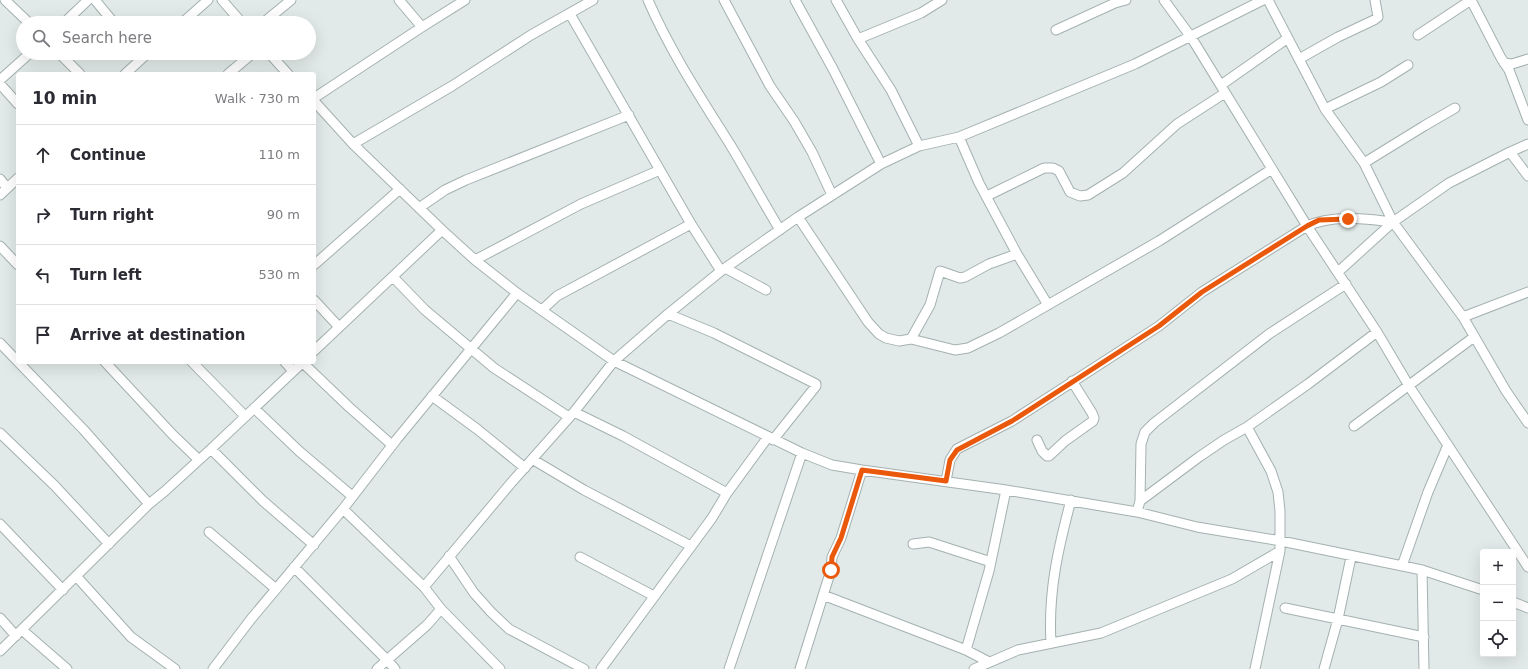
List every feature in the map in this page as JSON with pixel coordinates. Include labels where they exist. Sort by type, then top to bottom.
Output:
[{"type":"street","points":[[5,0],[22,16]]},
{"type":"street","points":[[71,16],[88,0]]},
{"type":"street","points":[[95,0],[108,16]]},
{"type":"street","points":[[190,16],[208,0]]},
{"type":"street","points":[[222,0],[236,16]]},
{"type":"street","points":[[272,16],[291,0]]},
{"type":"street","points":[[399,0],[422,27]]},
{"type":"street","points":[[316,99],[422,27],[465,0]]},
{"type":"street","points":[[353,144],[452,86],[531,35],[593,0]]},
{"type":"street","points":[[648,0],[659,26],[684,71],[780,230]]},
{"type":"street","points":[[724,0],[770,86],[794,121],[812,152],[832,195]]},
{"type":"street","points":[[795,0],[833,69],[881,164]]},
{"type":"street","points":[[836,0],[858,39],[891,90],[919,146]]},
{"type":"street","points":[[858,39],[921,13],[942,0]]},
{"type":"street","points":[[1056,30],[1126,0]]},
{"type":"street","points":[[1164,0],[1191,37],[1307,226],[1377,332],[1409,386],[1528,567]]},
{"type":"street","points":[[424,587],[524,468],[572,415],[614,361],[668,314],[723,270],[798,217],[881,164],[919,146],[959,137],[1135,64],[1263,0]]},
{"type":"street","points":[[1268,0],[1325,109],[1364,163],[1393,222],[1463,317],[1506,390],[1527,421]]},
{"type":"street","points":[[1299,59],[1338,37],[1374,20],[1378,16],[1375,0]]},
{"type":"street","points":[[1418,36],[1471,0],[1509,70],[1528,120]]},
{"type":"street","points":[[570,14],[691,224],[723,270],[766,290]]},
{"type":"street","points":[[987,196],[1044,168],[1053,168],[1059,171],[1070,192],[1080,196],[1088,195],[1123,173],[1177,124],[1288,38]]},
{"type":"street","points":[[1504,62],[1512,64],[1528,59]]},
{"type":"street","points":[[0,80],[22,60]]},
{"type":"street","points":[[66,60],[78,72]]},
{"type":"street","points":[[127,72],[140,60]]},
{"type":"street","points":[[230,72],[245,60]]},
{"type":"street","points":[[275,60],[286,72]]},
{"type":"street","points":[[1325,109],[1381,82],[1408,66]]},
{"type":"street","points":[[0,84],[16,102]]},
{"type":"street","points":[[316,102],[353,144],[442,230],[475,260],[517,293],[614,361],[802,453],[832,464],[862,470],[1071,500],[1136,512],[1196,527],[1281,541],[1422,570],[1480,589]]},
{"type":"street","points":[[1364,163],[1455,108]]},
{"type":"street","points":[[420,208],[446,190],[466,180],[629,115]]},
{"type":"street","points":[[959,137],[979,183],[1017,254],[1048,305]]},
{"type":"street","points":[[1338,272],[1393,222],[1449,183],[1528,144]]},
{"type":"street","points":[[1510,152],[1528,176]]},
{"type":"street","points":[[798,217],[868,322],[879,334],[886,338],[899,341],[911,339],[955,350],[968,348],[999,333],[1159,241],[1272,169]]},
{"type":"street","points":[[475,260],[581,204],[660,170]]},
{"type":"street","points":[[0,179],[8,188]]},
{"type":"street","points":[[0,195],[16,180]]},
{"type":"street","points":[[316,263],[400,189]]},
{"type":"street","points":[[946,481],[950,460],[957,450],[1012,421],[1159,326],[1202,292],[1307,226],[1319,220],[1334,218],[1393,222]]},
{"type":"street","points":[[542,310],[557,296],[691,224]]},
{"type":"street","points":[[316,349],[442,230]]},
{"type":"street","points":[[0,246],[16,262]]},
{"type":"street","points":[[911,339],[930,305],[940,271],[960,278],[965,277],[989,264],[1017,254]]},
{"type":"street","points":[[393,277],[425,310],[494,368],[572,415],[623,436],[727,493]]},
{"type":"street","points":[[1136,512],[1140,502],[1142,444],[1145,432],[1154,423],[1269,334],[1346,284]]},
{"type":"street","points":[[1463,317],[1528,292]]},
{"type":"street","points":[[213,669],[251,619],[294,566],[314,545],[392,445],[517,293]]},
{"type":"street","points":[[316,302],[339,327]]},
{"type":"street","points":[[601,669],[712,518],[727,493],[816,386],[814,382],[714,332],[668,314]]},
{"type":"street","points":[[1140,502],[1199,457],[1247,427],[1308,384],[1377,332]]},
{"type":"street","points":[[1354,426],[1474,337]]},
{"type":"street","points":[[0,343],[16,360]]},
{"type":"street","points":[[20,364],[83,429],[149,504]]},
{"type":"street","points":[[108,364],[173,435],[199,460]]},
{"type":"street","points":[[194,364],[245,416]]},
{"type":"street","points":[[287,364],[293,371]]},
{"type":"street","points":[[0,651],[77,577],[149,504],[165,492],[301,364]]},
{"type":"street","points":[[305,364],[349,407],[392,445]]},
{"type":"street","points":[[1037,440],[1044,454],[1049,456],[1065,441],[1093,421],[1094,418],[1092,413],[1072,382]]},
{"type":"street","points":[[432,396],[477,429],[524,468]]},
{"type":"street","points":[[254,408],[299,451],[352,496]]},
{"type":"street","points":[[1247,427],[1271,471],[1278,492],[1281,541],[1255,669]]},
{"type":"street","points":[[0,433],[55,486],[109,544]]},
{"type":"street","points":[[1402,566],[1428,492],[1448,445]]},
{"type":"street","points":[[211,449],[263,500],[314,545]]},
{"type":"street","points":[[729,669],[802,453]]},
{"type":"street","points":[[532,459],[584,490],[691,546]]},
{"type":"street","points":[[800,669],[824,595],[831,570],[832,557],[841,538],[862,470]]},
{"type":"street","points":[[966,650],[991,562],[1006,490]]},
{"type":"street","points":[[1051,643],[1051,592],[1058,551],[1071,500]]},
{"type":"street","points":[[343,509],[424,587],[441,609],[500,669]]},
{"type":"street","points":[[0,524],[63,590]]},
{"type":"street","points":[[209,532],[276,589]]},
{"type":"street","points":[[913,544],[929,542],[991,562]]},
{"type":"street","points":[[974,669],[1018,650],[1101,633],[1232,579],[1280,551]]},
{"type":"street","points":[[449,556],[474,593],[509,629],[584,669]]},
{"type":"street","points":[[1324,669],[1338,619],[1351,556]]},
{"type":"street","points":[[580,557],[654,596]]},
{"type":"street","points":[[294,566],[395,669]]},
{"type":"street","points":[[1422,570],[1424,669]]},
{"type":"street","points":[[77,577],[131,637],[175,669]]},
{"type":"street","points":[[824,595],[966,650],[989,662]]},
{"type":"street","points":[[1516,603],[1528,608]]},
{"type":"street","points":[[1285,608],[1424,637]]},
{"type":"street","points":[[377,669],[427,625],[441,609]]},
{"type":"street","points":[[0,618],[67,669]]},
{"type":"route","points":[[831,570],[832,557],[841,538],[862,470],[946,481],[950,460],[952,455],[957,450],[1012,421],[1159,326],[1202,292],[1307,226],[1319,220],[1334,218],[1348,219]]}]
